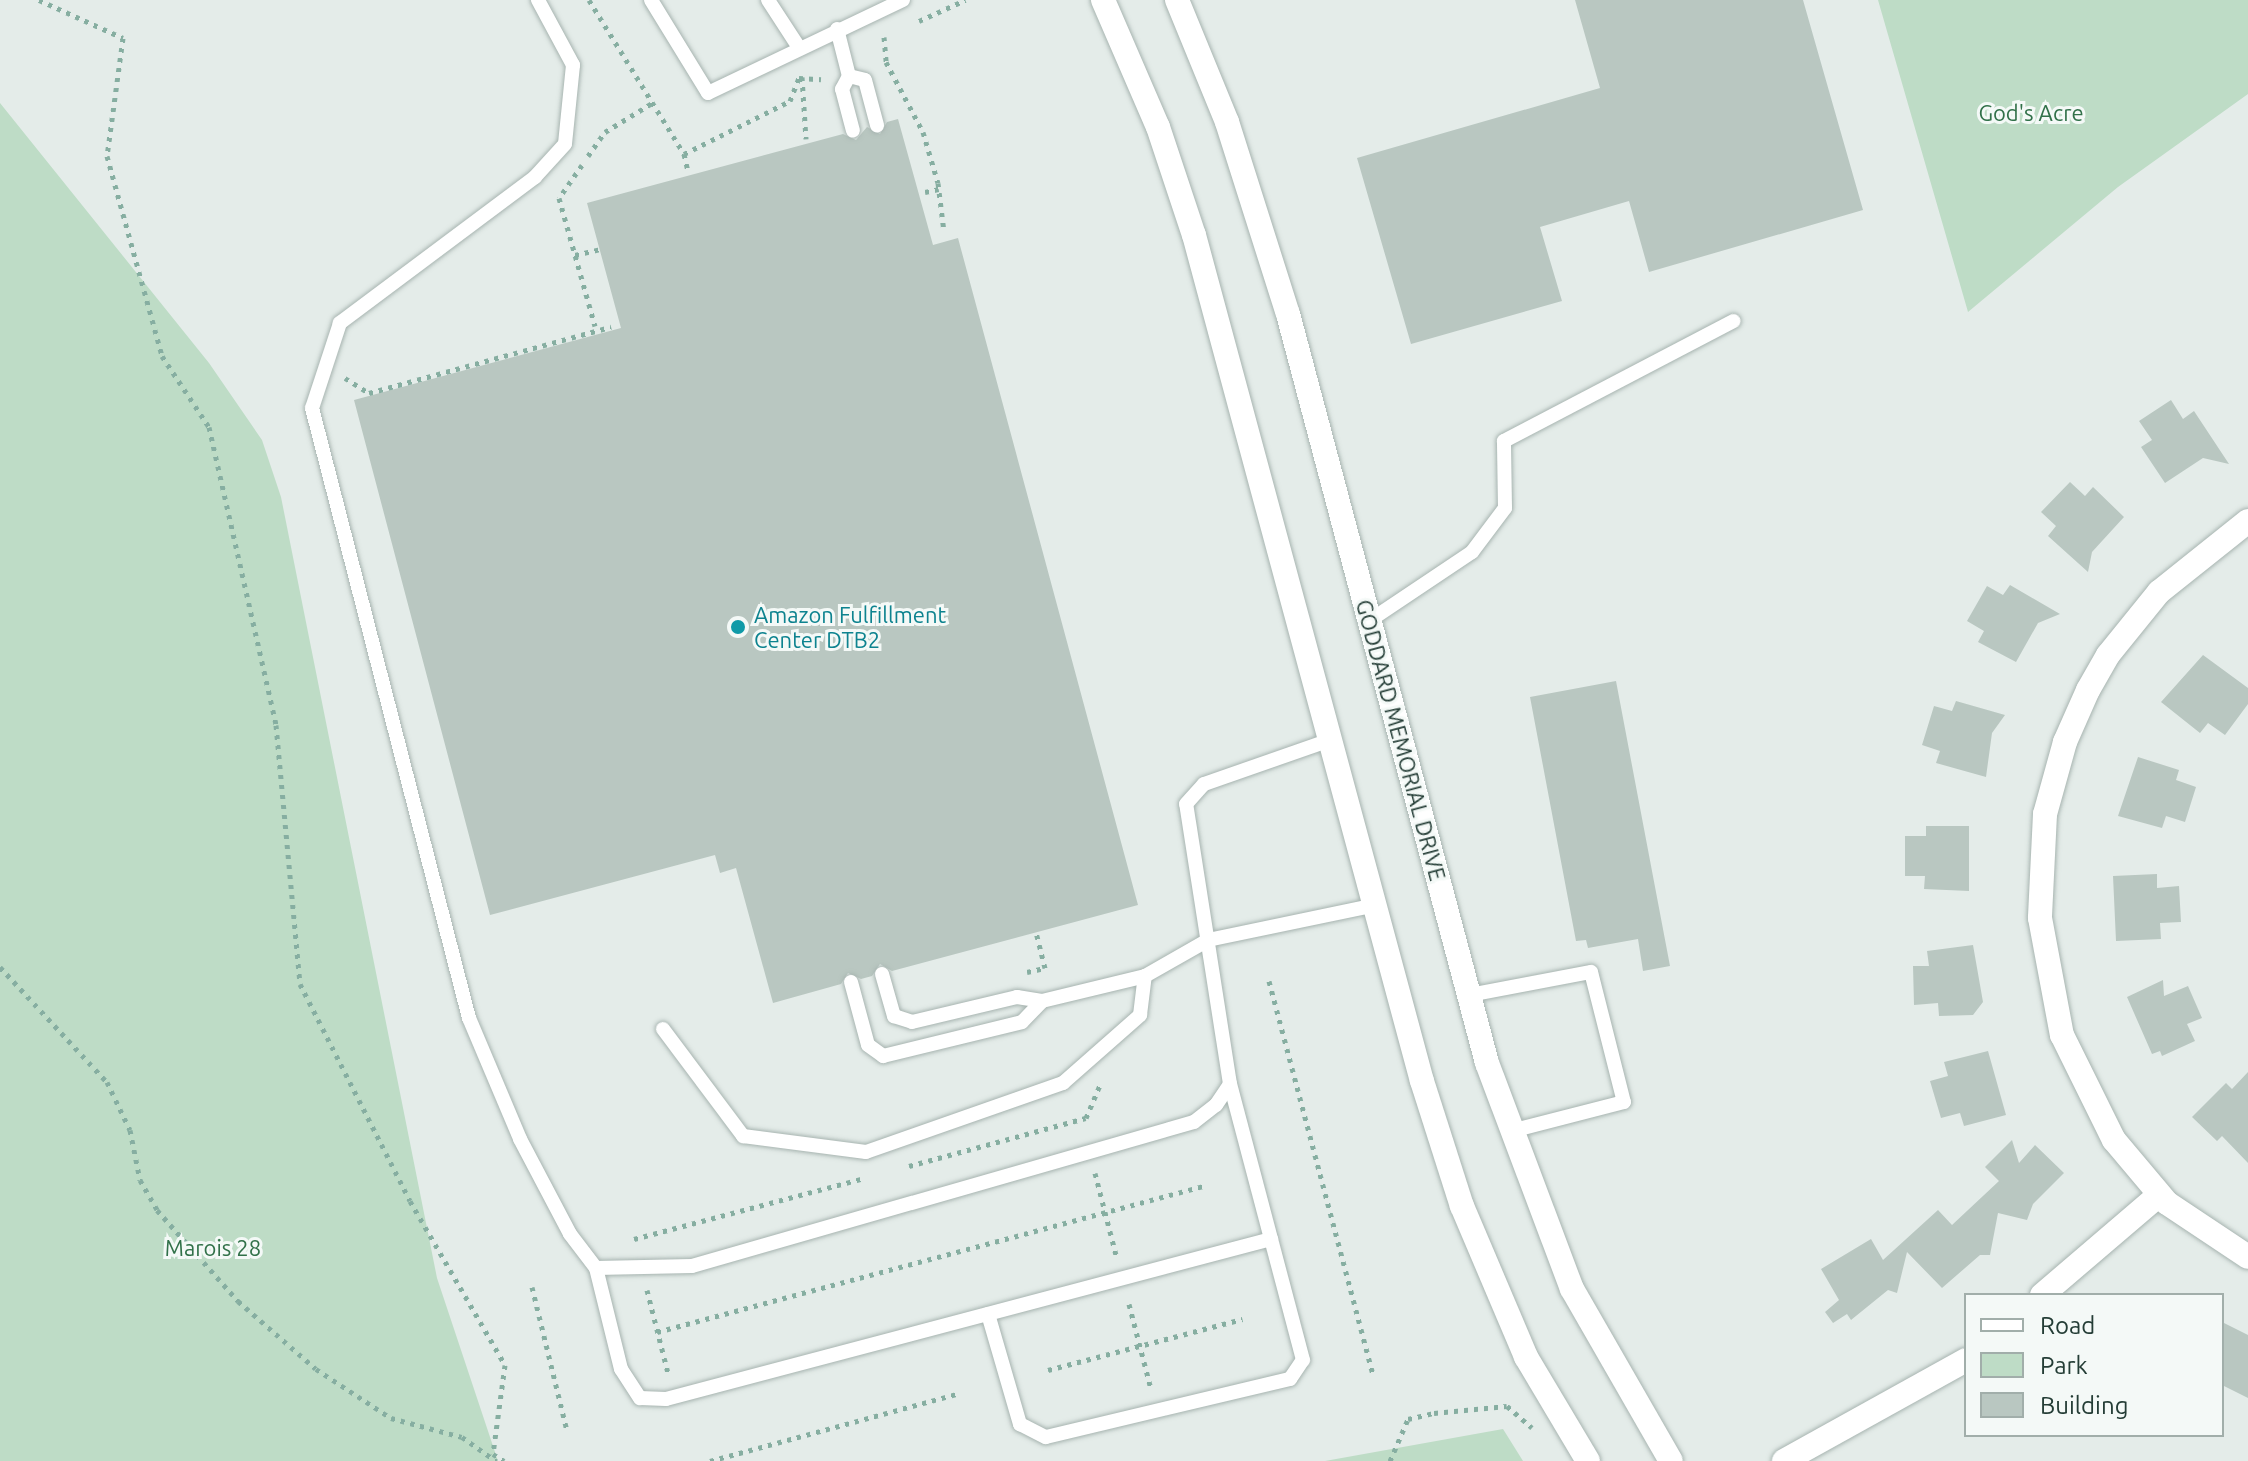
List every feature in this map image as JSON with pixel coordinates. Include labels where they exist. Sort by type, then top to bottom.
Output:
[{"type":"main road","points":[[1103,0],[1142,87],[1186,208],[1422,1081],[1485,1267],[1526,1357],[1588,1461]]},
{"type":"main road","name":"GODDARD MEMORIAL DRIVE","points":[[1177,0],[1249,186],[1469,995],[1511,1131],[1572,1289],[1671,1461]]},
{"type":"main road","points":[[2248,521],[2159,592],[2108,655],[2065,742],[2042,837],[2044,959],[2062,1035],[2116,1143],[2159,1195],[2248,1257]]},
{"type":"main road","points":[[2044,1293],[2159,1195]]},
{"type":"main road","points":[[1784,1461],[1964,1361]]},
{"type":"lane","points":[[538,0],[573,65],[565,144],[535,177],[340,323],[312,408],[469,1018],[520,1139],[570,1234],[596,1268],[621,1369],[640,1398],[674,1397],[1271,1239]]},
{"type":"lane","points":[[651,0],[708,93],[729,87],[798,46],[903,0]]},
{"type":"lane","points":[[768,0],[798,46]]},
{"type":"lane","points":[[837,29],[849,76],[842,89],[853,131]]},
{"type":"lane","points":[[849,76],[865,80],[877,125]]},
{"type":"lane","points":[[1369,621],[1472,552],[1505,508],[1504,441],[1734,321]]},
{"type":"lane","points":[[988,1314],[1020,1424],[1046,1437],[1290,1379],[1303,1360],[1230,1084],[1186,804],[1204,784],[1330,740]]},
{"type":"lane","points":[[882,974],[894,1016],[912,1022],[1017,997],[1042,1001],[1145,976],[1208,940],[1375,905]]},
{"type":"lane","points":[[1469,995],[1591,972],[1624,1102],[1511,1131]]},
{"type":"lane","points":[[663,1029],[743,1136],[866,1152],[1063,1083],[1140,1015],[1145,976]]},
{"type":"lane","points":[[851,982],[868,1045],[883,1056],[1022,1022],[1042,1001]]},
{"type":"lane","points":[[596,1268],[692,1266],[1194,1122],[1216,1105],[1230,1084]]},
{"type":"path","points":[[39,0],[123,38],[107,156],[162,356],[209,427],[276,725],[300,984],[410,1201],[505,1365],[495,1458]]},
{"type":"path","points":[[909,25],[965,0]]},
{"type":"path","points":[[895,32],[881,38],[886,62],[912,105],[939,189],[944,232]]},
{"type":"path","points":[[802,77],[806,139]]},
{"type":"path","points":[[595,326],[559,198],[605,132],[654,102]]},
{"type":"path","points":[[684,154],[688,172]]},
{"type":"path","points":[[925,192],[939,189]]},
{"type":"path","points":[[575,255],[600,249]]},
{"type":"path","points":[[326,364],[369,393],[611,327]]},
{"type":"path","points":[[1020,974],[1045,968],[1036,932]]},
{"type":"path","points":[[0,967],[107,1082],[130,1130],[140,1180],[157,1210],[238,1301],[316,1369],[391,1418],[462,1437],[504,1461]]},
{"type":"path","points":[[1269,981],[1373,1375]]},
{"type":"path","points":[[1094,1172],[1116,1255]]},
{"type":"path","points":[[657,1332],[1207,1185]]},
{"type":"path","points":[[532,1287],[567,1431]]},
{"type":"path","points":[[647,1289],[674,1397]]},
{"type":"path","points":[[1129,1304],[1157,1411]]},
{"type":"path","points":[[1048,1370],[1242,1319]]},
{"type":"path","points":[[710,1461],[956,1394]]},
{"type":"path","points":[[1390,1461],[1408,1419],[1434,1413],[1507,1406],[1536,1432]]},
{"type":"green space","name":"God's Acre","points":[[1878,0],[2248,0],[2248,94],[2118,187],[1968,312]]},
{"type":"green space","name":"Marois 28","points":[[0,103],[209,363],[262,440],[281,497],[437,1278],[498,1461],[0,1461]]},
{"type":"green space","points":[[1503,1429],[1523,1461],[1325,1461]]},
{"type":"building","points":[[1575,0],[1803,0],[1863,210],[1649,272],[1629,201],[1540,227],[1562,301],[1411,344],[1357,158],[1600,88]]},
{"type":"building","name":"Amazon Fulfillment Center DTB2","points":[[898,119],[933,245],[958,238],[1138,905],[892,971],[880,964],[872,976],[861,979],[848,973],[841,984],[773,1003],[736,868],[720,873],[715,855],[490,915],[354,400],[621,328],[587,203],[843,134],[856,140],[867,127],[880,134],[887,122]]},
{"type":"building","points":[[2171,400],[2183,419],[2194,411],[2229,464],[2203,458],[2165,483],[2141,447],[2152,440],[2139,421]]},
{"type":"building","points":[[2070,482],[2085,496],[2093,487],[2124,517],[2092,552],[2088,572],[2048,536],[2056,526],[2041,512]]},
{"type":"building","points":[[2010,585],[2060,614],[2038,623],[2016,662],[1978,642],[1984,631],[1967,621],[1987,586],[2003,595]]},
{"type":"building","points":[[2203,655],[2248,688],[2248,704],[2225,735],[2208,723],[2200,733],[2161,702]]},
{"type":"building","points":[[1616,681],[1670,966],[1643,971],[1638,939],[1588,948],[1586,940],[1576,941],[1530,697]]},
{"type":"building","points":[[1956,701],[2005,715],[1992,733],[1986,777],[1936,763],[1940,751],[1922,745],[1934,706],[1952,711]]},
{"type":"building","points":[[2138,757],[2179,770],[2176,780],[2196,787],[2185,822],[2166,816],[2162,828],[2118,816]]},
{"type":"building","points":[[1926,826],[1969,826],[1969,891],[1924,889],[1925,876],[1905,876],[1905,836],[1926,836]]},
{"type":"building","points":[[2157,874],[2157,888],[2179,886],[2181,922],[2160,923],[2161,939],[2116,941],[2113,876]]},
{"type":"building","points":[[1973,945],[1983,1002],[1973,1015],[1939,1016],[1938,1003],[1914,1005],[1913,966],[1929,966],[1927,951]]},
{"type":"building","points":[[2163,980],[2164,996],[2188,986],[2202,1018],[2187,1024],[2195,1041],[2162,1056],[2160,1051],[2152,1054],[2127,997]]},
{"type":"building","points":[[1988,1051],[2006,1115],[1964,1126],[1960,1113],[1941,1118],[1930,1081],[1948,1076],[1944,1062]]},
{"type":"building","points":[[2248,1072],[2248,1163],[2222,1136],[2217,1141],[2192,1117],[2226,1083],[2232,1089]]},
{"type":"building","points":[[2012,1140],[2019,1163],[2035,1145],[2064,1173],[2033,1204],[2027,1220],[1998,1213],[1990,1255],[1980,1255],[1942,1288],[1907,1252],[1897,1293],[1888,1290],[1851,1320],[1847,1314],[1833,1323],[1825,1312],[1839,1300],[1821,1269],[1871,1239],[1883,1260],[1938,1210],[1952,1225],[1999,1181],[1985,1167]]},
{"type":"building","points":[[2224,1323],[2248,1335],[2248,1398],[2224,1386]]},
{"type":"place","name":"Amazon Fulfillment Center DTB2","points":[[738,627]]}]
